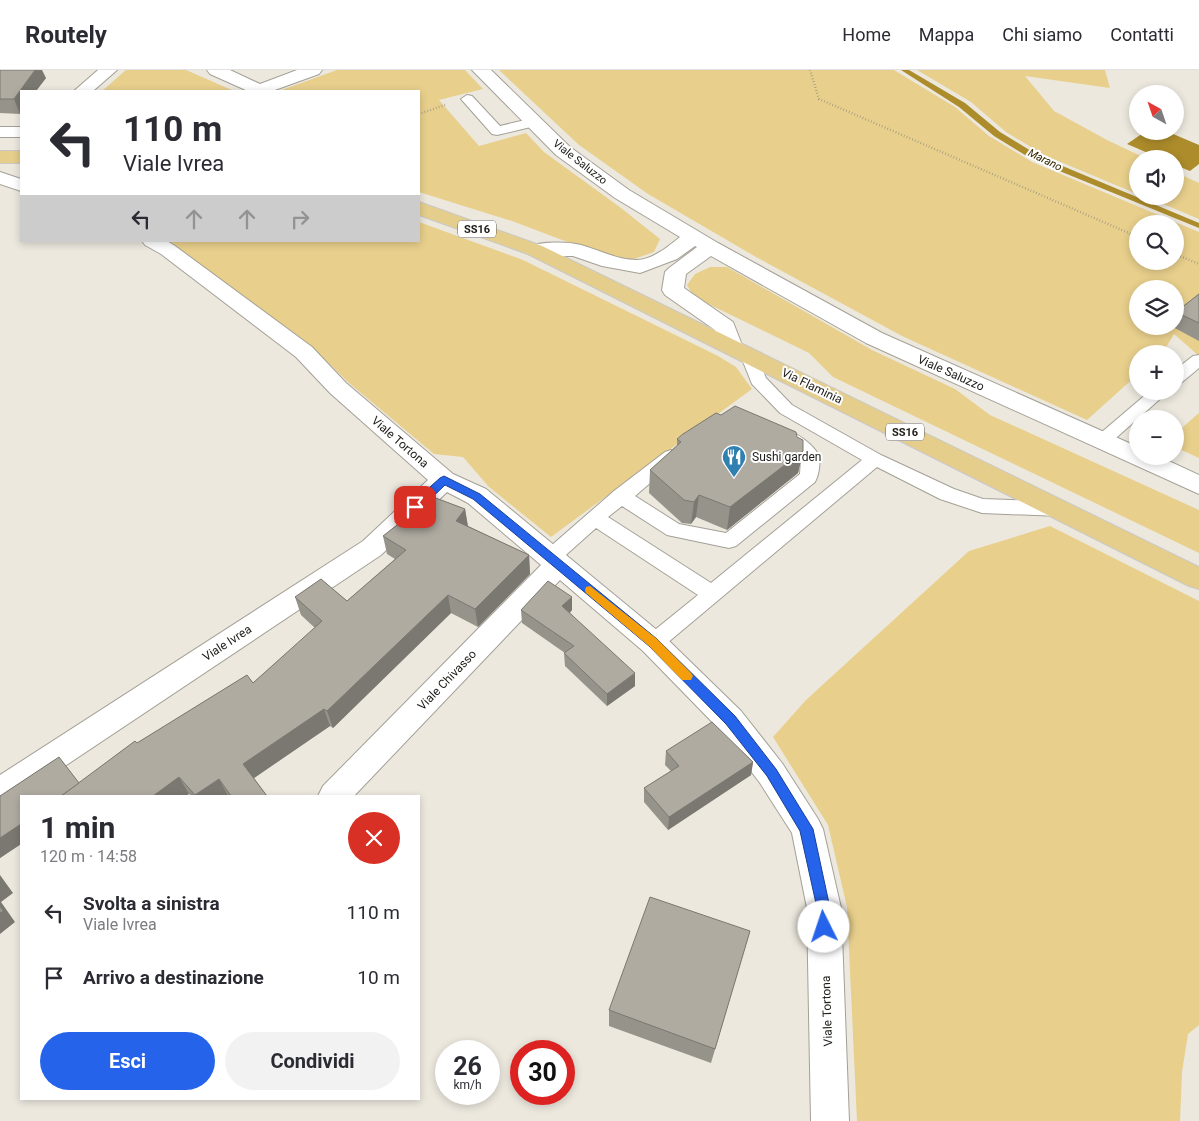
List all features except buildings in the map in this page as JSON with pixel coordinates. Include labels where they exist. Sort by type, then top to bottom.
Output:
[{"type":"main road","points":[[0,157],[20,157]]},
{"type":"main road","name":"Via Flaminia","points":[[420,208],[535,250],[1199,579]]},
{"type":"street","points":[[84,90],[108,70]]},
{"type":"street","points":[[216,70],[259,90],[314,70]]},
{"type":"street","name":"Viale Saluzzo","points":[[481,70],[563,151],[622,194],[702,242],[874,338],[1199,485]]},
{"type":"street","points":[[0,132],[20,132]]},
{"type":"street","points":[[0,178],[20,185]]},
{"type":"street","name":"Viale Tortona","points":[[154,242],[168,250],[304,352],[338,388],[444,480],[476,496],[653,643],[730,720],[771,772],[807,829],[824,908],[830,1121]]},
{"type":"street","points":[[535,250],[575,250],[609,262],[640,267],[702,242]]},
{"type":"street","points":[[702,242],[676,272],[673,290],[725,327],[739,350]]},
{"type":"street","name":"Viale Ivrea","points":[[0,792],[372,548],[444,480]]},
{"type":"street","name":"Viale Chivasso","points":[[335,795],[555,561]]},
{"type":"lane","points":[[467,99],[497,130],[534,122]]},
{"type":"lane","points":[[739,350],[758,380],[786,409],[876,459],[947,494],[982,506],[1062,510]]},
{"type":"lane","points":[[1184,372],[1199,360]]},
{"type":"lane","points":[[1102,441],[1150,400]]},
{"type":"lane","points":[[729,541],[810,477],[810,457],[798,445],[766,426]]},
{"type":"lane","points":[[555,561],[595,518],[688,443]]},
{"type":"lane","points":[[653,643],[805,523],[876,459]]},
{"type":"lane","points":[[622,496],[674,530],[729,541],[761,557]]},
{"type":"lane","points":[[595,518],[720,591]]},
{"type":"path","points":[[810,70],[820,99],[1129,233]]},
{"type":"path","points":[[1184,258],[1199,264]]},
{"type":"shaded area","points":[[126,70],[186,70],[232,90],[103,90]]},
{"type":"shaded area","points":[[337,70],[465,70],[483,89],[439,100],[479,146],[526,133],[544,152],[660,239],[654,252],[634,259],[607,257],[512,221],[420,192],[420,90],[282,90]]},
{"type":"shaded area","points":[[499,70],[894,70],[955,107],[989,136],[1032,162],[1129,203],[1129,205],[1135,205],[1158,215],[1129,215],[1129,270],[1184,270],[1184,226],[1199,232],[1199,356],[1175,335],[1184,335],[1184,280],[1129,280],[1129,335],[1173,335],[1167,345],[1129,345],[1129,382],[1087,420],[902,336],[756,257],[648,194],[579,145]]},
{"type":"shaded area","points":[[917,70],[1105,70],[1110,88],[1025,76],[1054,111],[1129,150],[1129,191],[1044,155],[1006,132],[971,102]]},
{"type":"shaded area","points":[[1184,139],[1199,145],[1199,164],[1190,171],[1184,169],[1184,150],[1141,150],[1127,144],[1133,140]]},
{"type":"shaded area","points":[[1184,176],[1199,183],[1199,219],[1166,205],[1184,205]]},
{"type":"shaded area","points":[[420,222],[523,260],[718,356],[736,367],[752,389],[551,537],[489,487],[463,457],[434,454],[349,383],[313,348],[170,242],[420,242]]},
{"type":"shaded area","points":[[710,267],[727,267],[872,350],[955,389],[990,415],[1199,510],[1199,553],[833,377],[809,353],[694,297],[687,285],[695,274]]},
{"type":"shaded area","points":[[1199,413],[1199,458],[1184,451],[1184,426]]},
{"type":"shaded area","points":[[1050,526],[1199,601],[1199,1025],[1188,1034],[1182,1072],[1180,1121],[857,1121],[847,907],[828,825],[773,737],[806,700],[969,551]]},
{"type":"waterway","name":"Marano","points":[[904,70],[962,105],[997,134],[1038,159],[1199,226]]},
{"type":"slow traffic","points":[[590,590],[653,643],[687,676]]},
{"type":"place","name":"Sushi garden","points":[[734,478]]},
{"type":"route","points":[[415,507],[444,480],[476,496],[653,643],[730,720],[771,772],[807,829],[824,908],[824,927]]}]
